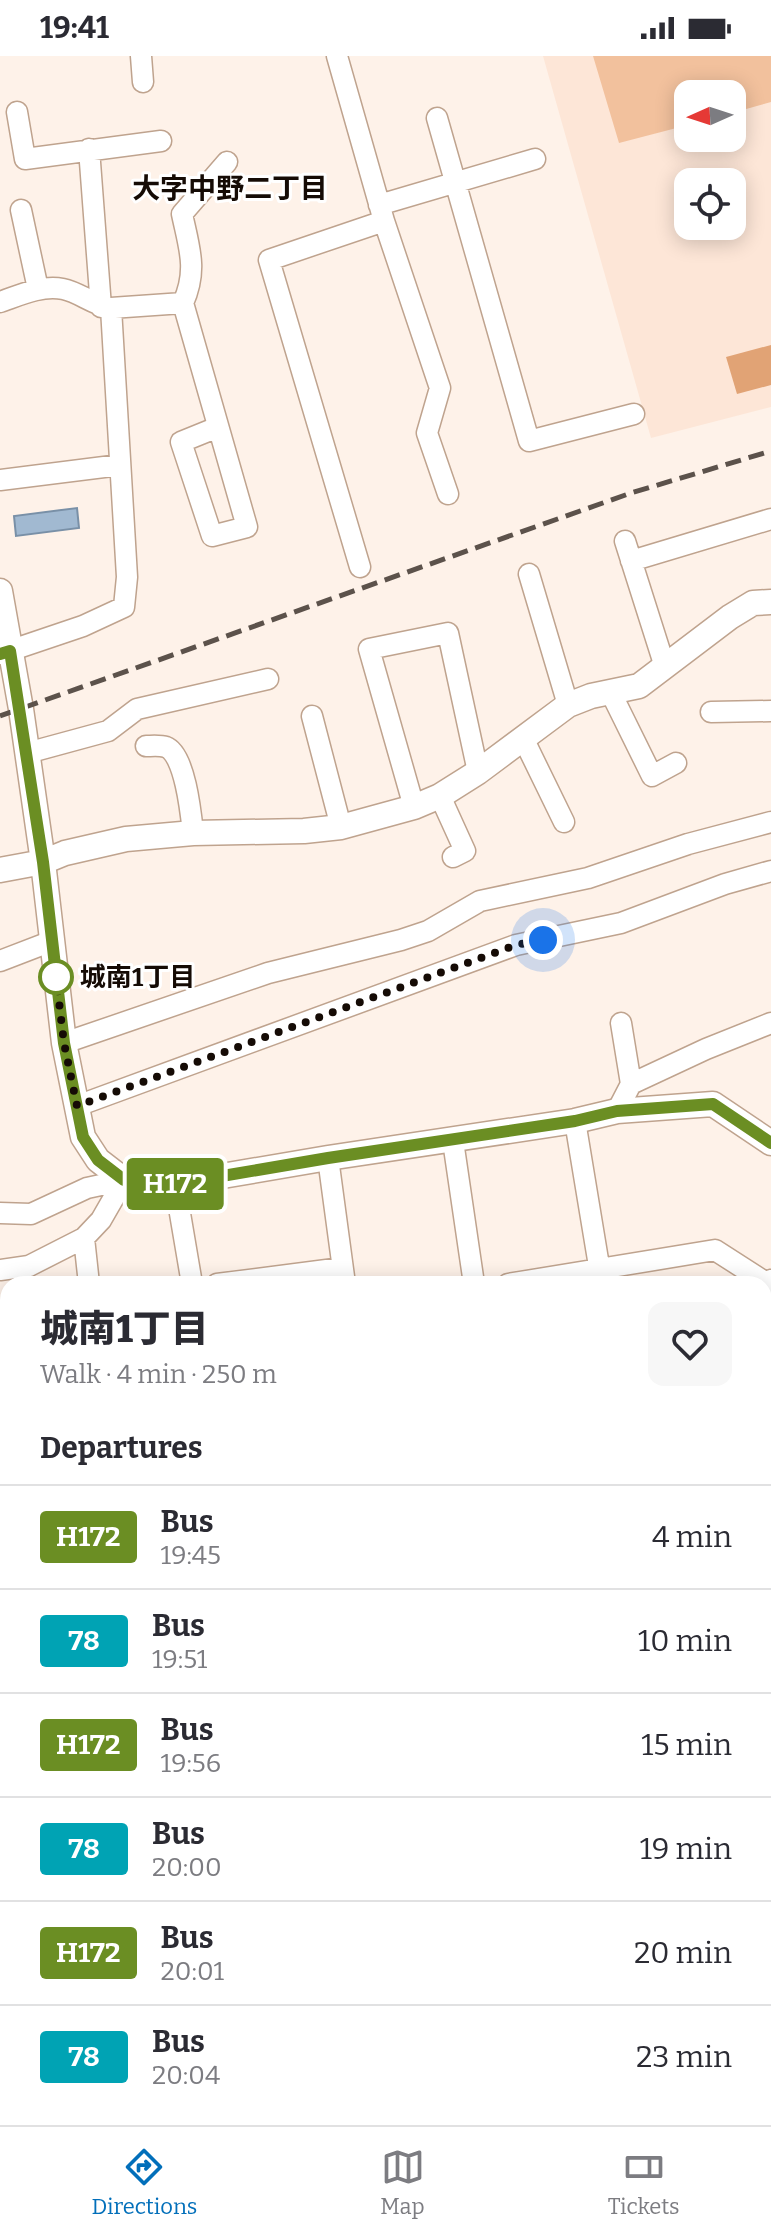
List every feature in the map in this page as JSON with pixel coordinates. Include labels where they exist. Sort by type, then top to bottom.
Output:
[{"type":"street","points":[[141,56],[143,82]]},
{"type":"street","points":[[337,56],[381,213],[440,388],[427,433],[448,494]]},
{"type":"street","points":[[17,112],[25,159],[161,141]]},
{"type":"street","points":[[437,118],[529,441],[634,414]]},
{"type":"street","points":[[5,652],[83,626],[124,607],[127,577],[120,465],[89,149]]},
{"type":"street","points":[[360,567],[269,260],[454,182],[535,159]]},
{"type":"street","points":[[218,427],[181,442],[212,536],[247,527],[183,303],[190,288],[193,264],[182,214],[227,162]]},
{"type":"street","points":[[21,210],[38,289]]},
{"type":"street","points":[[0,302],[38,289],[64,289],[106,308],[183,303]]},
{"type":"street","points":[[0,480],[120,465]]},
{"type":"street","points":[[665,667],[628,551],[771,519]]},
{"type":"street","points":[[529,574],[568,705]]},
{"type":"street","points":[[0,591],[5,652],[27,753],[43,862],[64,1043],[83,1137],[98,1160],[124,1180]]},
{"type":"street","points":[[0,870],[43,862],[65,853],[126,839],[341,827],[414,807],[440,796],[478,772],[568,705],[591,696],[639,686],[730,617],[753,603],[771,602]]},
{"type":"street","points":[[414,807],[369,649],[448,633],[478,772]]},
{"type":"street","points":[[27,753],[108,731],[137,709],[268,679]]},
{"type":"street","points":[[611,693],[652,776],[676,763]]},
{"type":"street","points":[[711,712],[771,711]]},
{"type":"street","points":[[312,716],[341,827]]},
{"type":"street","points":[[523,738],[564,822]]},
{"type":"street","points":[[146,746],[167,747],[175,754],[190,807],[193,833]]},
{"type":"street","points":[[440,796],[465,851],[453,857]]},
{"type":"street","points":[[64,1043],[268,973],[428,931],[480,901],[588,878],[688,844],[771,822]]},
{"type":"street","points":[[77,1106],[516,945],[621,923],[725,884],[771,871]]},
{"type":"street","points":[[0,961],[52,941]]},
{"type":"street","points":[[617,1111],[631,1084],[621,1023]]},
{"type":"street","points":[[631,1084],[771,1023]]},
{"type":"street","points":[[0,1213],[31,1214],[87,1188],[124,1180],[175,1184],[575,1121],[617,1111],[713,1104],[771,1143]]},
{"type":"street","points":[[575,1121],[601,1276]]},
{"type":"street","points":[[453,1141],[473,1276]]},
{"type":"street","points":[[328,1158],[344,1276]]},
{"type":"street","points":[[0,1270],[29,1266],[84,1238],[101,1220],[124,1180]]},
{"type":"street","points":[[175,1184],[191,1276]]},
{"type":"street","points":[[84,1238],[88,1276]]},
{"type":"street","points":[[605,1276],[715,1250],[756,1276]]},
{"type":"shaded area","points":[[543,56],[771,56],[771,407],[651,438]]},
{"type":"shaded area","points":[[593,56],[771,56],[771,102],[746,109],[746,80],[674,80],[674,129],[619,143]]},
{"type":"shaded area","points":[[771,345],[771,385],[737,394],[726,357]]},
{"type":"building","points":[[77,508],[79,528],[16,536],[14,516]]},
{"type":"railway","points":[[0,716],[631,493],[771,451]]},
{"type":"bus line","name":"H172","points":[[0,654],[10,651],[21,709],[64,1043],[83,1137],[98,1160],[124,1180],[175,1184],[575,1121],[617,1111],[713,1104],[771,1143]]},
{"type":"place","name":"城南1丁目","points":[[56,977]]},
{"type":"district","name":"大字中野二丁目","points":[[230,188]]},
{"type":"route","points":[[56,977],[64,1043],[77,1106],[516,945],[543,940]]}]
